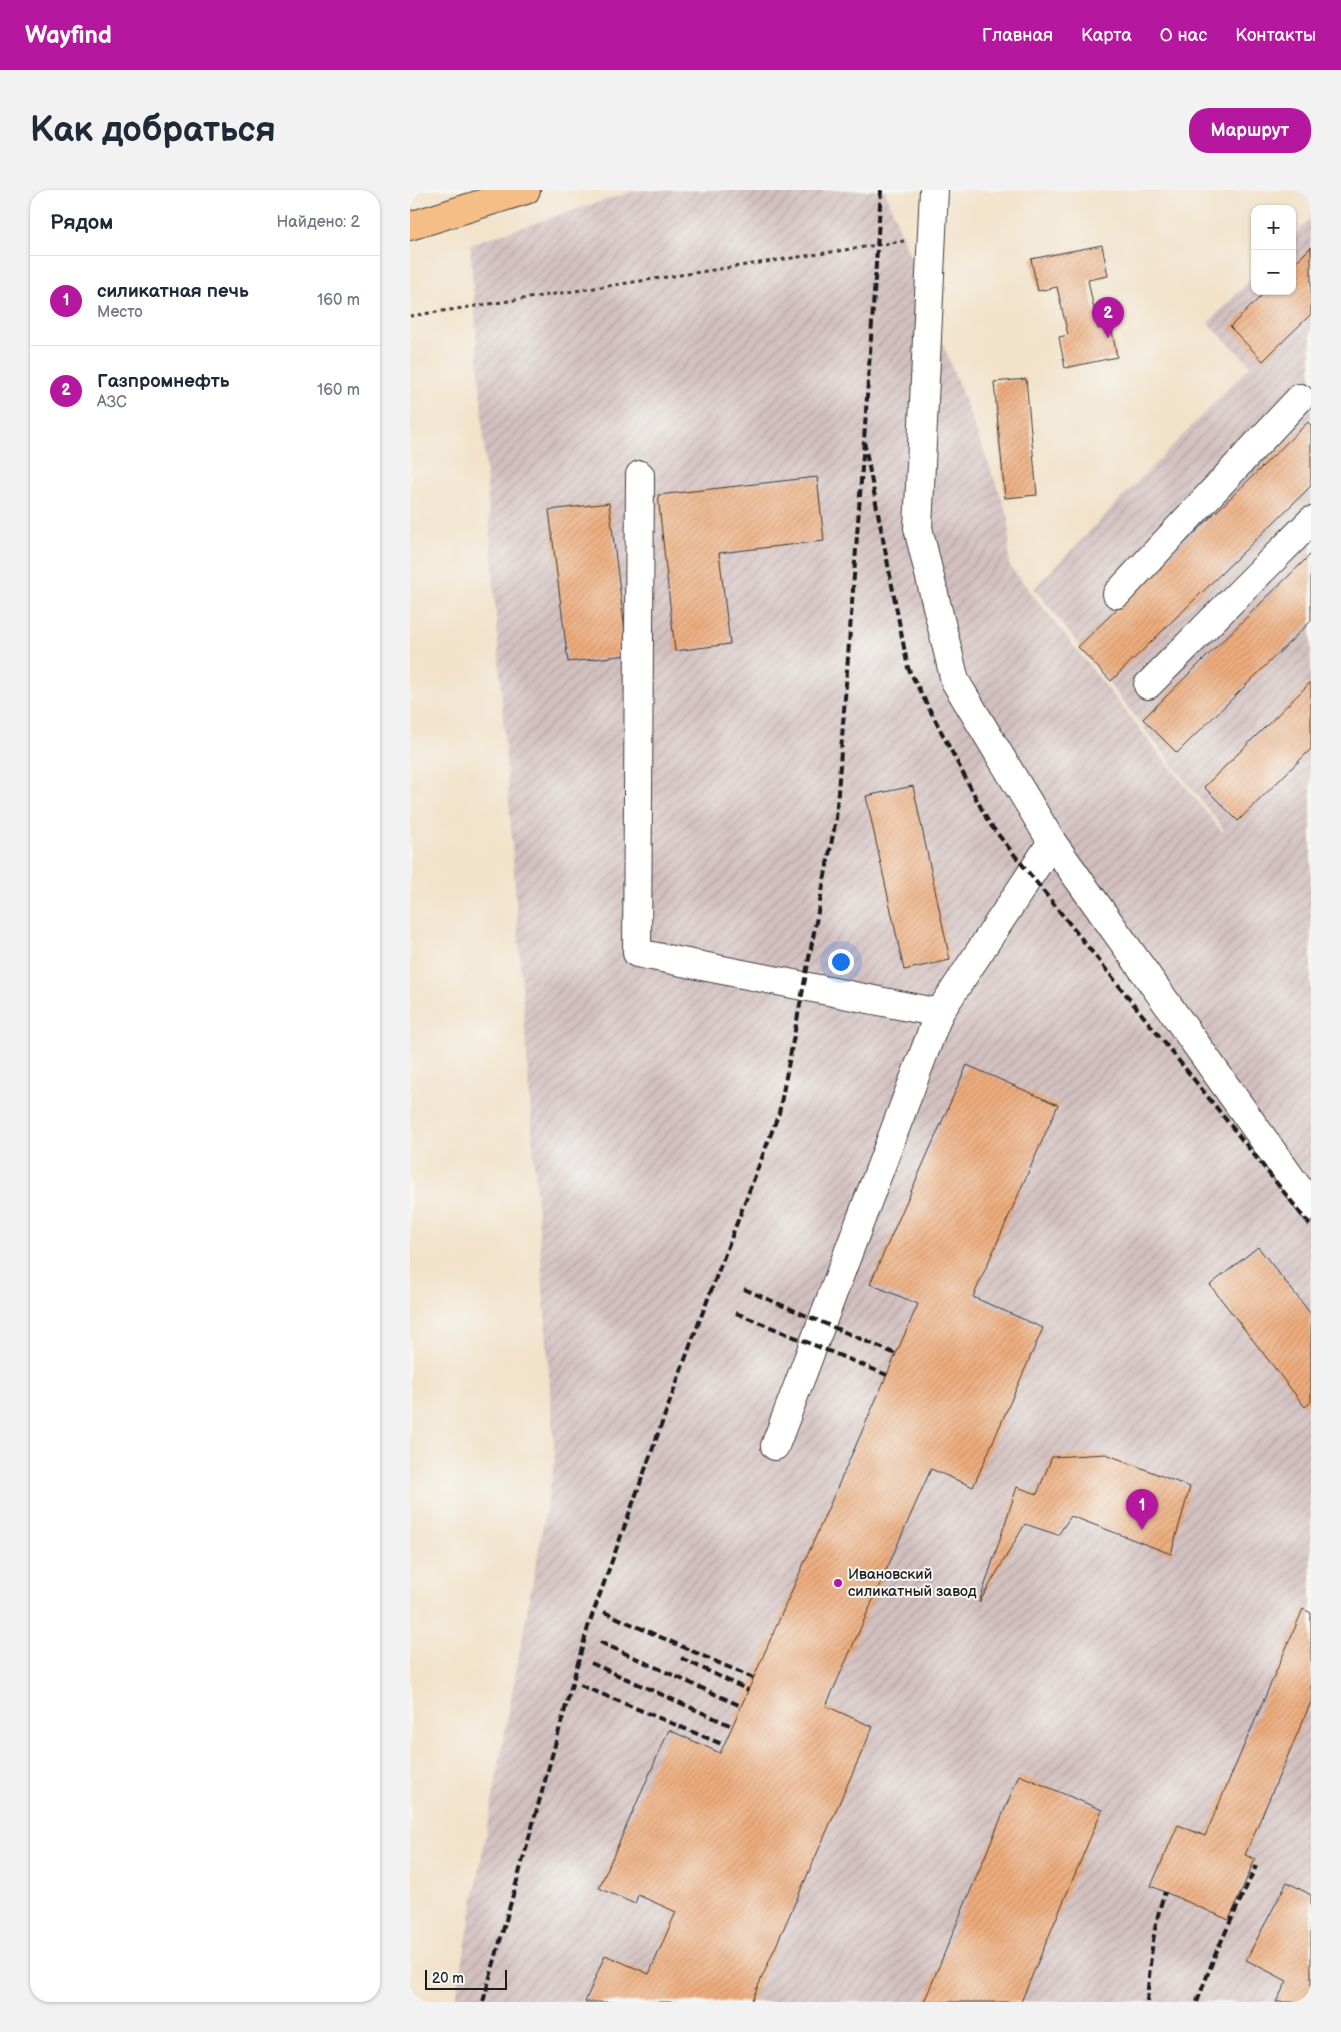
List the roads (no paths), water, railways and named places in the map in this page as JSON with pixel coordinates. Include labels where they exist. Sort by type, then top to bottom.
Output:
[{"type":"main road","points":[[410,226],[526,190]]},
{"type":"street","points":[[934,190],[918,528],[955,680],[1052,842],[1311,1206]]},
{"type":"street","points":[[1117,594],[1307,398]]},
{"type":"street","points":[[640,475],[637,953],[939,1013]]},
{"type":"street","points":[[1148,686],[1311,521]]},
{"type":"street","points":[[775,1446],[939,1013],[1052,842]]},
{"type":"railway","points":[[881,190],[864,441],[908,668],[989,823],[1311,1226]]},
{"type":"railway","points":[[483,2002],[588,1627],[691,1343],[779,1113],[836,819],[864,441]]},
{"type":"railway","points":[[744,1289],[896,1354]]},
{"type":"railway","points":[[736,1313],[887,1375]]},
{"type":"railway","points":[[604,1612],[753,1678]]},
{"type":"railway","points":[[600,1642],[741,1706]]},
{"type":"railway","points":[[681,1658],[748,1690]]},
{"type":"railway","points":[[591,1663],[732,1726]]},
{"type":"railway","points":[[580,1685],[724,1745]]},
{"type":"railway","points":[[1197,2002],[1215,1955],[1256,1866]]},
{"type":"railway","points":[[1147,2002],[1154,1933],[1165,1892]]},
{"type":"place","name":"Газпромнефть","points":[[1108,338]]},
{"type":"place","name":"силикатная печь","points":[[1142,1530]]},
{"type":"place","name":"Ивановский силикатный завод","points":[[838,1583]]}]
